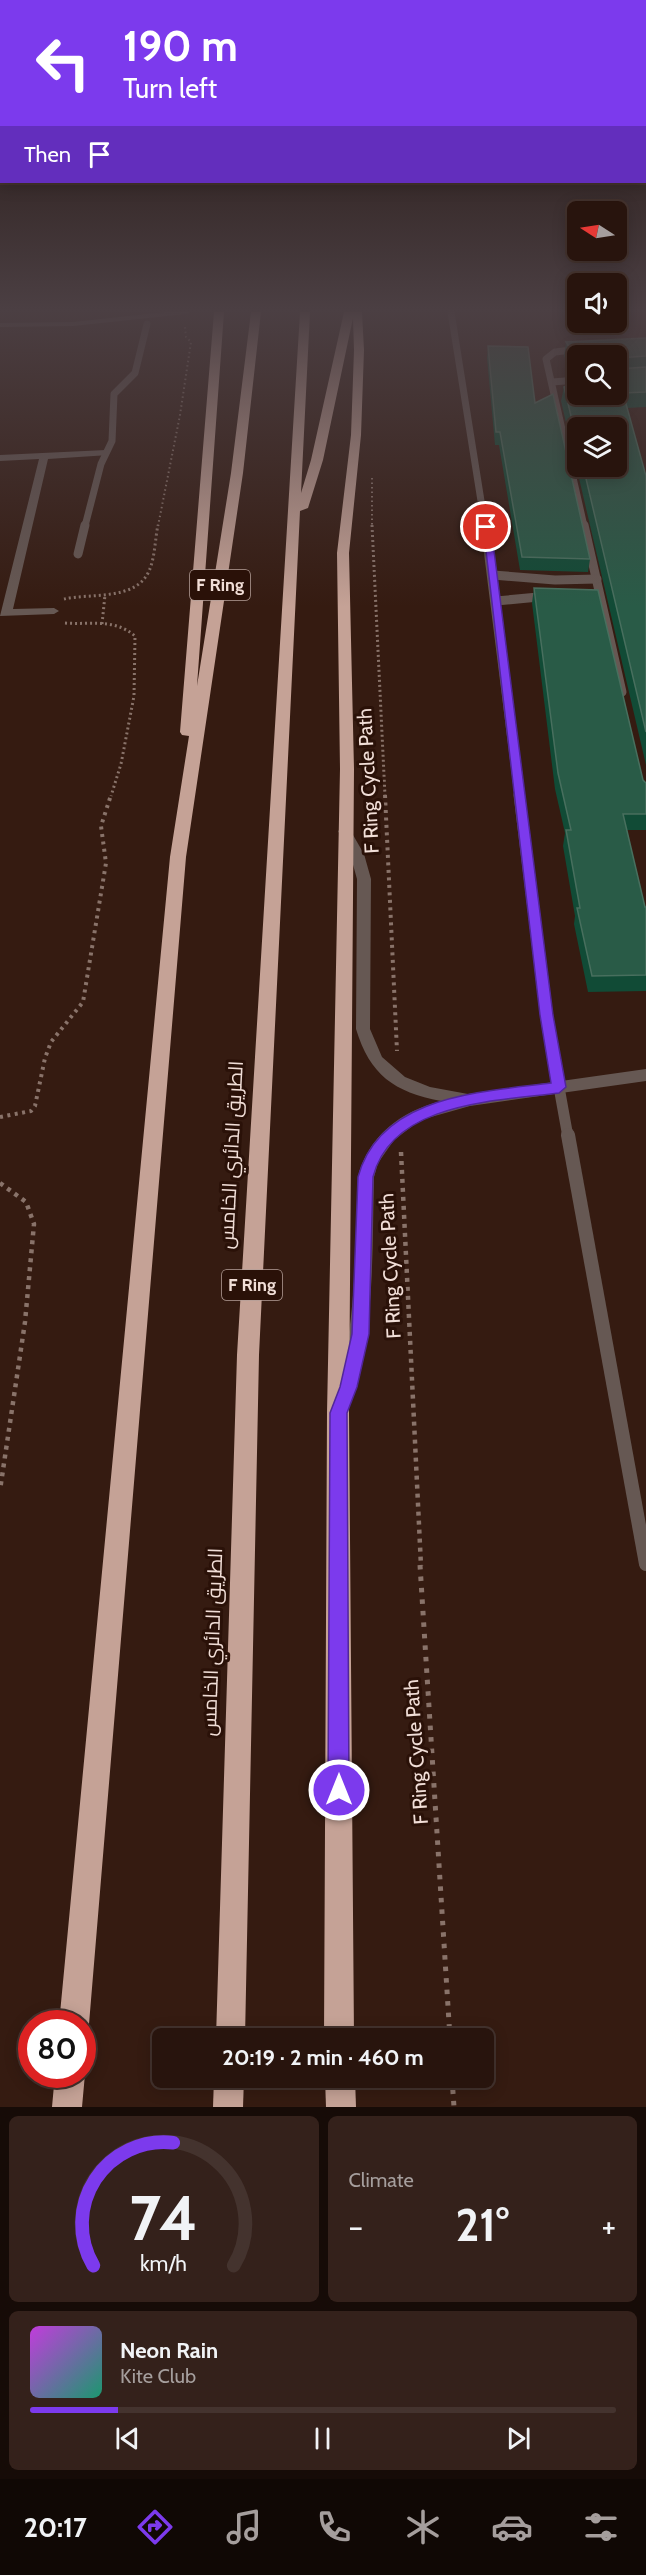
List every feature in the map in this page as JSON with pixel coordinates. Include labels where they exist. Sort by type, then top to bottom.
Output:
[{"type":"highway","points":[[178,856],[212,410]]},
{"type":"highway","name":"F Ring","points":[[75,2010],[178,856],[237,473],[244,410]]},
{"type":"highway","name":"الطريق الدائري الخامس","points":[[230,2028],[248,1355],[295,532],[299,410]]},
{"type":"highway","points":[[295,532],[317,460],[328,410]]},
{"type":"highway","points":[[339,2028],[338,1413],[344,831],[347,769],[343,553],[357,410]]},
{"type":"highway","points":[[67,2107],[68,2088]]},
{"type":"highway","points":[[228,2107],[229,2088]]},
{"type":"highway","points":[[340,2088],[341,2107]]},
{"type":"street","points":[[0,458],[106,453]]},
{"type":"street","points":[[44,456],[3,613],[54,611]]},
{"type":"street","points":[[344,831],[357,854],[364,879],[363,1029],[366,1044],[384,1070],[399,1081],[420,1092],[470,1100]]},
{"type":"street","points":[[338,1413],[348,1387],[360,1334],[366,1177],[377,1147],[400,1124],[428,1111],[470,1100],[646,1075]]},
{"type":"lane","points":[[78,554],[100,464],[112,441],[113,410]]},
{"type":"lane","points":[[467,410],[493,575],[546,1015],[646,1564]]},
{"type":"lane","points":[[558,410],[625,703]]},
{"type":"lane","points":[[493,575],[534,580],[597,579]]},
{"type":"lane","points":[[496,601],[558,596]]},
{"type":"lane","points":[[591,598],[601,600]]},
{"type":"path","points":[[0,1117],[31,1111],[35,1106],[47,1052],[52,1040],[76,1015],[83,1002],[106,863],[101,826],[121,764],[134,696],[135,636],[128,629],[102,624],[62,623],[55,619],[54,611],[64,599],[130,590],[144,582],[149,571],[181,410]]},
{"type":"path","name":"F Ring Cycle Path","points":[[372,472],[372,519],[399,1081]]},
{"type":"path","points":[[102,624],[105,595]]},
{"type":"path","name":"F Ring Cycle Path","points":[[400,1124],[421,1576],[449,2028]]},
{"type":"path","points":[[0,1183],[26,1202],[34,1224],[25,1322],[3,1448],[0,1490]]},
{"type":"path","points":[[453,2088],[454,2107]]},
{"type":"building","points":[[494,410],[557,410],[567,456],[567,477],[572,477],[590,559],[522,557],[500,432],[496,432]]},
{"type":"building","points":[[570,410],[628,410],[646,476],[646,732],[586,477],[627,477],[627,417],[571,417]]},
{"type":"building","points":[[534,588],[598,590],[643,780],[646,783],[646,814],[623,814],[646,907],[646,975],[592,976],[577,908],[580,908],[566,830],[571,830],[558,773]]},
{"type":"route","points":[[339,1790],[338,1413],[348,1387],[360,1334],[363,1309],[366,1177],[370,1161],[377,1147],[400,1124],[428,1111],[470,1100],[559,1087],[546,1015],[510,706],[486,527]]}]
